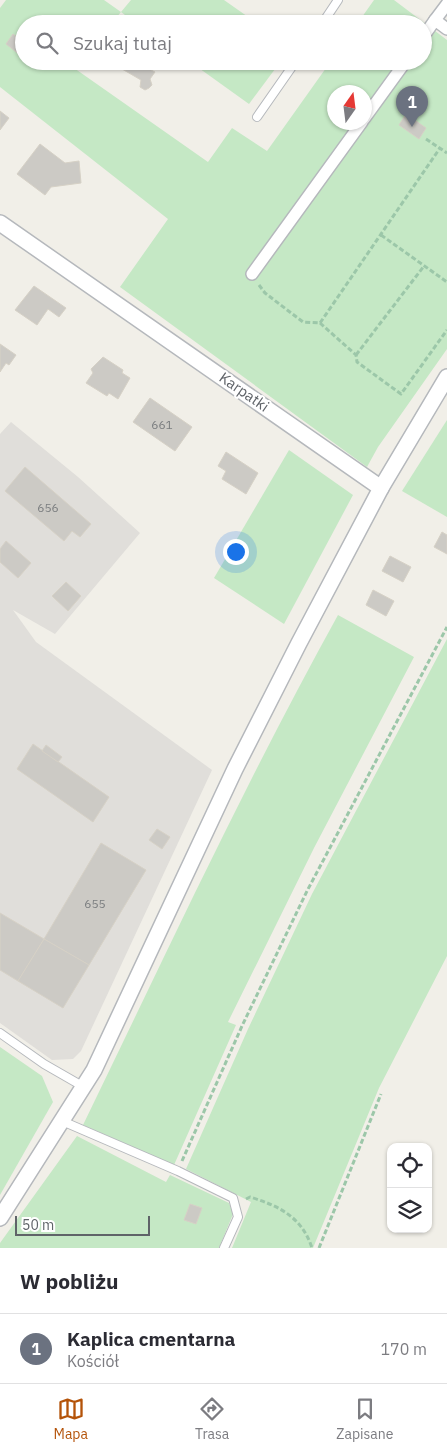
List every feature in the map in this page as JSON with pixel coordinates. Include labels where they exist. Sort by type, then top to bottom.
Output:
[{"type":"street","points":[[432,25],[447,4]]},
{"type":"street","points":[[436,20],[447,29]]},
{"type":"street","points":[[372,108],[399,70]]},
{"type":"street","points":[[252,274],[356,130]]},
{"type":"street","name":"Karpatki","points":[[0,223],[381,488]]},
{"type":"street","points":[[0,1218],[84,1087],[235,769],[299,643],[381,488],[447,376]]},
{"type":"lane","points":[[328,15],[338,0]]},
{"type":"lane","points":[[442,0],[447,4]]},
{"type":"lane","points":[[258,117],[290,70]]},
{"type":"lane","points":[[0,1033],[44,1064],[84,1087]]},
{"type":"lane","points":[[62,1121],[178,1171],[228,1195],[236,1203],[238,1217],[224,1248]]},
{"type":"path","points":[[426,139],[447,153]]},
{"type":"path","points":[[320,324],[440,148]]},
{"type":"path","points":[[381,235],[447,282]]},
{"type":"path","points":[[424,266],[356,355],[356,362],[401,394],[447,330]]},
{"type":"path","points":[[252,274],[265,292],[303,322],[320,324],[356,355]]},
{"type":"path","points":[[178,1171],[242,1026],[307,891],[447,627]]},
{"type":"path","points":[[319,1248],[382,1094]]},
{"type":"path","points":[[236,1203],[250,1197],[265,1201],[287,1213],[306,1231],[312,1248]]},
{"type":"shaded area","points":[[11,422],[78,477],[140,533],[55,634],[13,610],[36,642],[212,770],[81,1051],[73,1059],[52,1060],[0,1023],[0,434]]},
{"type":"green space","points":[[6,0],[104,0],[121,12],[118,15],[15,15],[15,70],[77,70],[208,162],[232,128],[267,151],[325,70],[432,70],[432,29],[447,40],[447,349],[378,447],[367,467],[120,287],[168,219],[0,87],[0,8]]},
{"type":"green space","points":[[131,0],[224,0],[245,15],[125,15],[121,12]]},
{"type":"green space","points":[[374,0],[394,0],[414,15],[363,15]]},
{"type":"green space","points":[[202,70],[274,70],[249,104]]},
{"type":"green space","points":[[447,420],[447,517],[402,491]]},
{"type":"green space","points":[[289,450],[353,495],[284,624],[214,578]]},
{"type":"green space","points":[[338,615],[414,657],[314,848],[228,1022],[236,1025],[174,1165],[83,1125],[239,804]]},
{"type":"green space","points":[[447,639],[447,956],[379,1088],[313,1248],[232,1248],[251,1202],[186,1169],[248,1029],[312,894]]},
{"type":"green space","points":[[0,1047],[42,1076],[53,1102],[0,1195]]},
{"type":"green space","points":[[77,1136],[166,1182],[170,1175],[229,1203],[233,1214],[219,1248],[0,1248],[0,1243]]},
{"type":"building","points":[[13,34],[15,35],[15,51],[6,44]]},
{"type":"building","points":[[124,70],[151,70],[155,72],[150,79],[152,85],[149,88],[145,90],[140,87],[141,80]]},
{"type":"building","points":[[0,111],[9,118],[0,130]]},
{"type":"building","points":[[406,114],[426,128],[419,139],[399,125]]},
{"type":"building","points":[[40,144],[65,163],[79,161],[81,183],[51,187],[45,195],[17,174]]},
{"type":"building","points":[[34,286],[66,308],[59,317],[48,309],[37,325],[15,310]]},
{"type":"building","points":[[0,344],[16,355],[9,365],[6,363],[0,372]]},
{"type":"building","points":[[103,357],[123,370],[122,373],[130,378],[118,399],[109,393],[107,396],[86,383],[93,373],[91,369]]},
{"type":"building","points":[[150,398],[192,427],[175,451],[133,422]]},
{"type":"building","points":[[226,452],[258,473],[246,494],[222,479],[226,471],[218,466]]},
{"type":"building","points":[[25,467],[91,524],[80,537],[72,531],[64,541],[5,491]]},
{"type":"building","points":[[442,532],[447,535],[447,554],[434,547]]},
{"type":"building","points":[[6,541],[31,563],[18,578],[0,562],[0,549]]},
{"type":"building","points":[[390,556],[411,567],[403,582],[382,571]]},
{"type":"building","points":[[66,582],[81,596],[68,611],[52,596]]},
{"type":"building","points":[[373,590],[394,601],[386,616],[366,605]]},
{"type":"building","points":[[33,744],[109,797],[93,822],[17,769]]},
{"type":"building","points":[[46,745],[62,757],[58,762],[42,751]]},
{"type":"building","points":[[157,829],[170,837],[162,849],[149,840]]},
{"type":"building","points":[[101,843],[146,870],[89,965],[44,939]]},
{"type":"building","points":[[0,913],[44,939],[18,981],[0,970]]},
{"type":"building","points":[[44,939],[89,965],[63,1008],[18,981]]},
{"type":"building","points":[[190,1204],[202,1208],[196,1224],[184,1220]]},
{"type":"place","name":"Kaplica cmentarna","points":[[412,127]]}]
